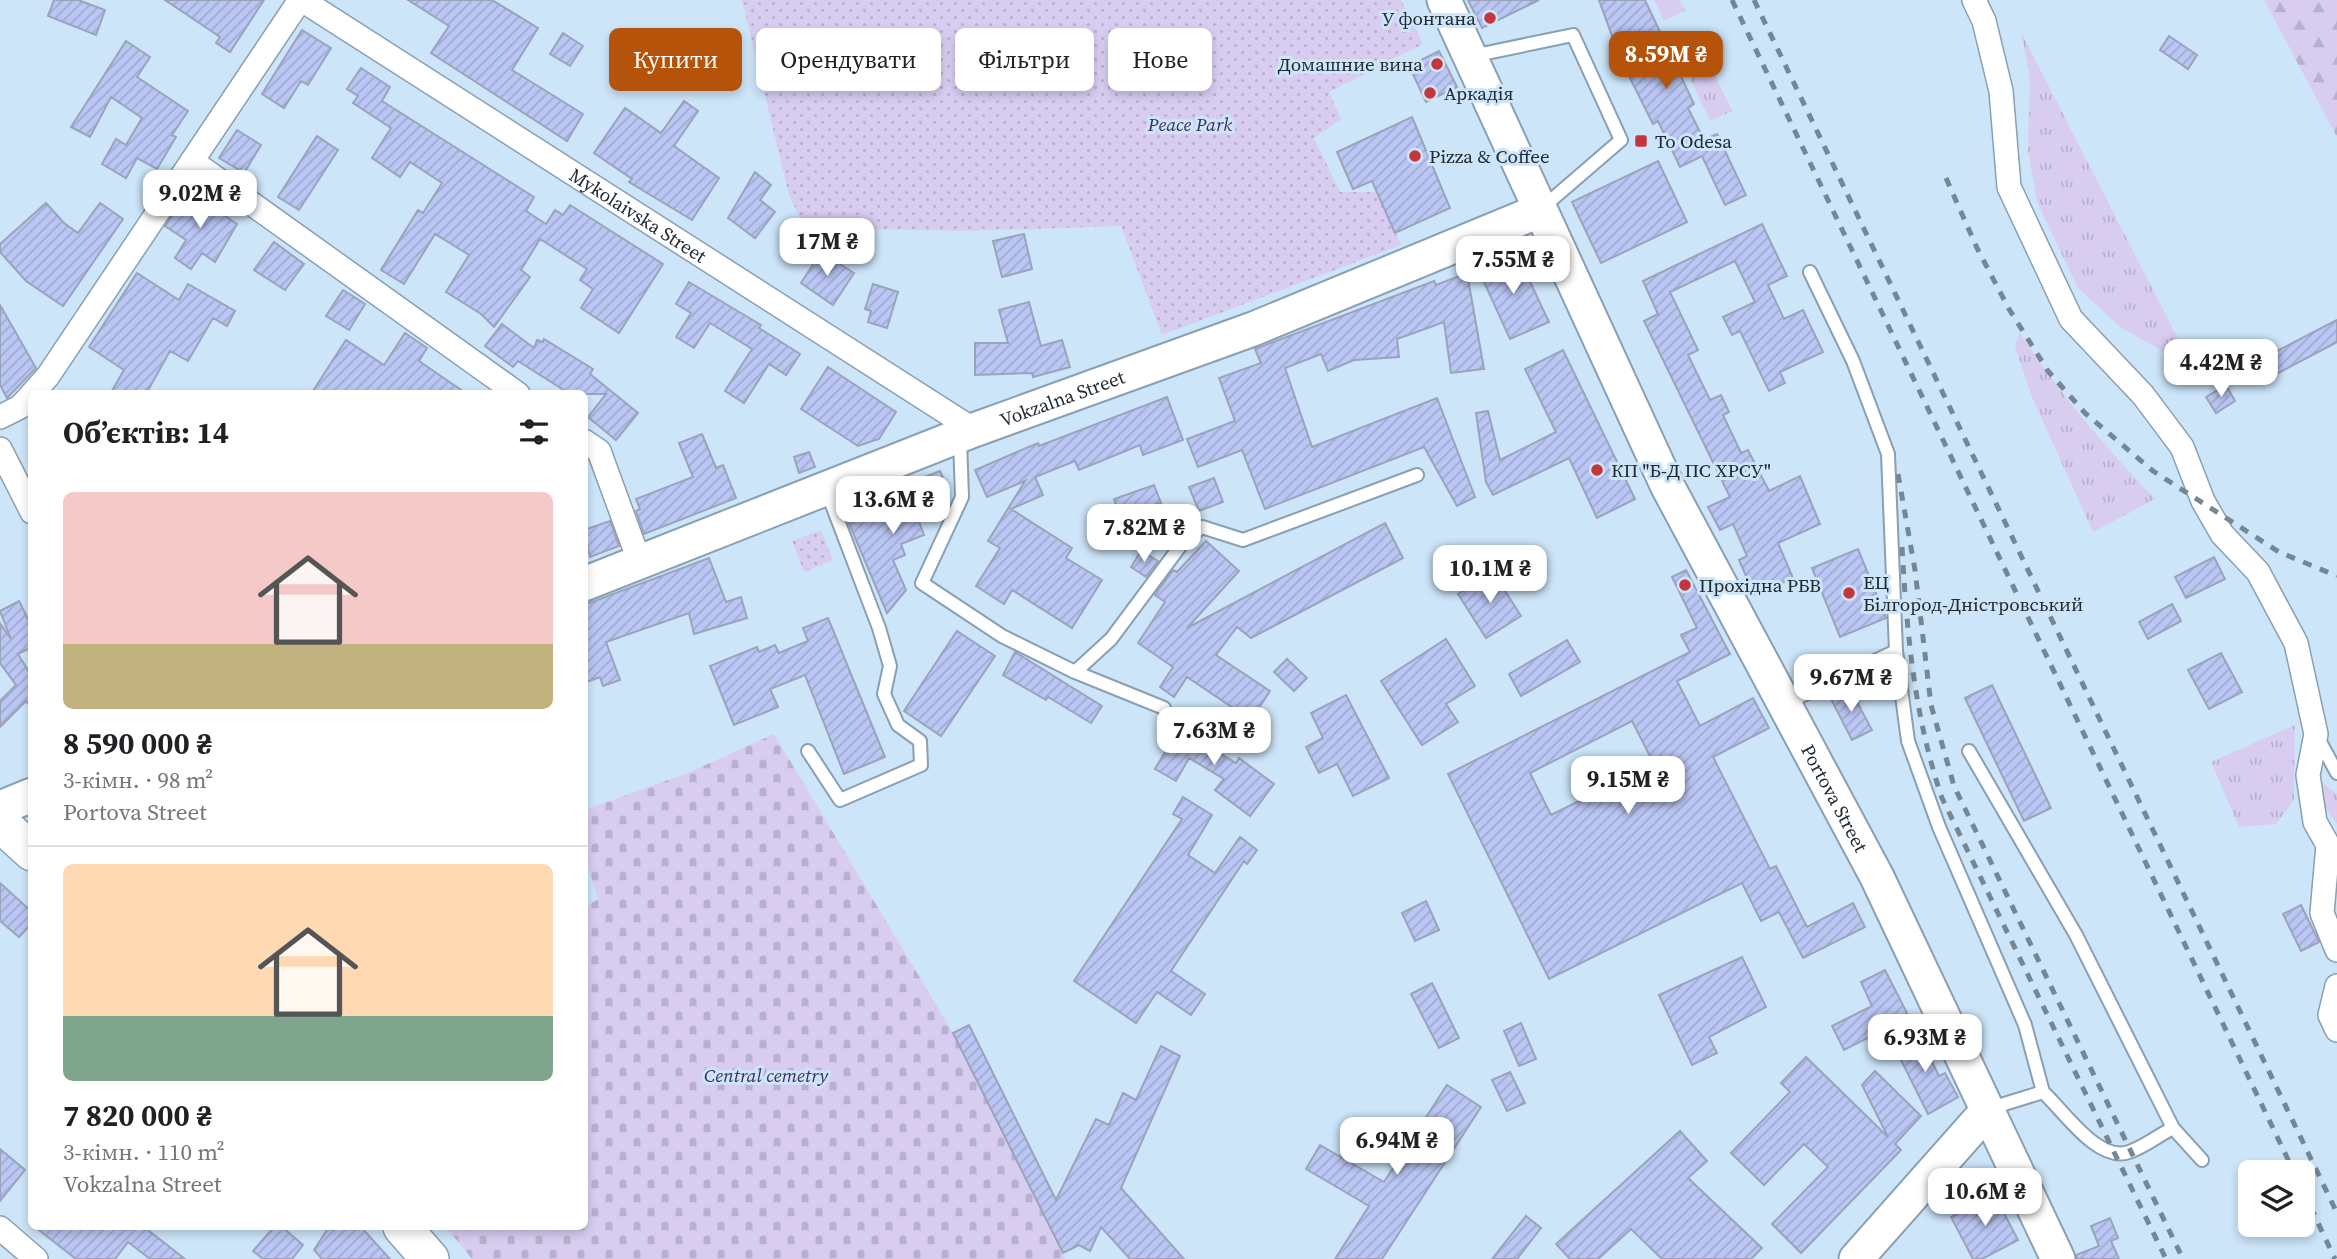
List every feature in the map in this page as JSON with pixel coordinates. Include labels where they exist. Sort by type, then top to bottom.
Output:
[{"type":"main road","name":"Portova Street","points":[[1444,0],[1668,487],[1877,877],[2058,1259]]},
{"type":"main road","name":"Vokzalna Street","points":[[588,582],[967,433],[1253,328],[1539,211]]},
{"type":"main road","points":[[0,808],[28,796]]},
{"type":"main road","points":[[0,822],[28,848]]},
{"type":"main road","points":[[1856,1259],[1988,1110]]},
{"type":"main road","points":[[405,1230],[430,1259]]},
{"type":"street","points":[[36,390],[48,376],[301,0]]},
{"type":"street","name":"Mykolaivska Street","points":[[301,0],[967,433]]},
{"type":"street","points":[[1974,0],[1984,21],[2001,90],[2009,187],[2071,319],[2143,396],[2182,447],[2203,501],[2222,534],[2258,572],[2296,643],[2316,734],[2308,775],[2315,822],[2328,845],[2322,913],[2337,950]]},
{"type":"street","points":[[192,160],[512,390]]},
{"type":"street","points":[[0,416],[20,408],[28,399]]},
{"type":"street","points":[[588,444],[599,451],[640,563]]},
{"type":"street","points":[[0,449],[28,504]]},
{"type":"street","points":[[2337,986],[2330,1015],[2337,1030]]},
{"type":"street","points":[[0,1228],[36,1259]]},
{"type":"lane","points":[[1472,56],[1573,35],[1621,140],[1539,211]]},
{"type":"lane","points":[[1810,272],[1853,361],[1888,454],[1896,651],[1908,740],[1939,827],[2025,1025],[2043,1092],[2092,1143],[2114,1154],[2129,1152],[2173,1128]]},
{"type":"lane","points":[[967,433],[962,497],[922,583],[1002,636],[1075,672],[1164,708]]},
{"type":"lane","points":[[1075,672],[1111,639],[1184,541],[1202,527],[1243,540],[1417,475]]},
{"type":"lane","points":[[808,751],[840,800],[921,765],[920,741],[898,725],[884,694],[890,666],[887,654],[826,489]]},
{"type":"lane","points":[[1784,704],[1896,651]]},
{"type":"lane","points":[[2316,734],[2337,773]]},
{"type":"lane","points":[[1969,751],[2076,935],[2173,1128],[2202,1160]]},
{"type":"lane","points":[[1988,1110],[2043,1092]]},
{"type":"green space","name":"Peace Park","points":[[742,0],[1401,0],[1423,44],[1329,92],[1341,119],[1314,138],[1340,192],[1377,192],[1401,245],[1162,335],[1121,226],[966,231],[863,229],[841,241],[805,229],[789,195],[764,91],[941,91],[941,28],[756,28],[756,58]]},
{"type":"green space","points":[[1654,0],[1679,0],[1685,11],[1664,21]]},
{"type":"green space","points":[[2264,0],[2337,0],[2337,137]]},
{"type":"green space","points":[[2021,32],[2193,368],[2120,327],[2078,288],[2037,202],[2028,151],[2030,77]]},
{"type":"green space","points":[[1711,67],[1732,111],[1710,121],[1690,78]]},
{"type":"green space","points":[[2020,333],[2083,419],[2155,499],[2093,532],[2032,397],[2015,346]]},
{"type":"green space","points":[[821,530],[833,560],[804,572],[792,541]]},
{"type":"green space","points":[[2295,725],[2294,800],[2276,824],[2239,827],[2211,762]]},
{"type":"green space","name":"Central cemetry","points":[[774,734],[953,1033],[1065,1259],[472,1259],[448,1230],[588,1230],[588,905],[598,899],[588,867],[588,809],[690,772]]},
{"type":"green space","points":[[2322,782],[2337,794],[2337,824],[2325,807]]},
{"type":"building","points":[[54,0],[78,0],[105,10],[96,35],[48,16]]},
{"type":"building","points":[[165,0],[264,0],[230,52],[216,43],[220,37]]},
{"type":"building","points":[[408,0],[492,0],[538,28],[512,70],[583,114],[567,141],[431,53],[449,26]]},
{"type":"building","name":"У фонтана","points":[[1468,0],[1539,0],[1482,28]]},
{"type":"building","points":[[1599,0],[1645,0],[1694,104],[1688,108],[1704,140],[1717,134],[1746,195],[1725,205],[1702,156],[1680,167],[1658,121],[1653,124],[1620,58]]},
{"type":"building","points":[[302,30],[331,48],[308,85],[301,81],[284,108],[262,94]]},
{"type":"building","points":[[563,33],[583,46],[570,66],[550,54]]},
{"type":"building","points":[[2169,36],[2197,55],[2188,69],[2160,50]]},
{"type":"building","points":[[126,41],[150,57],[137,77],[188,111],[172,135],[176,137],[157,169],[137,158],[126,178],[102,164],[116,139],[126,145],[142,118],[111,97],[90,137],[71,127]]},
{"type":"building","points":[[1439,51],[1457,87],[1426,102],[1409,66]]},
{"type":"building","points":[[361,68],[390,87],[382,101],[534,197],[526,211],[546,224],[555,210],[563,215],[570,205],[663,264],[619,333],[581,308],[593,289],[580,280],[587,269],[540,239],[521,270],[530,277],[494,327],[481,314],[446,292],[469,255],[435,234],[404,284],[381,270],[418,210],[423,213],[442,183],[410,162],[400,177],[372,158],[391,128],[353,103],[358,96],[347,89]]},
{"type":"building","points":[[684,101],[698,111],[674,146],[719,178],[692,220],[629,182],[632,179],[594,153],[625,108],[661,133]]},
{"type":"building","points":[[1412,117],[1450,208],[1395,233],[1372,181],[1353,189],[1337,152]]},
{"type":"building","points":[[237,130],[261,145],[244,173],[219,158]]},
{"type":"building","points":[[317,136],[338,150],[299,210],[278,197]]},
{"type":"building","points":[[1658,161],[1687,222],[1601,263],[1572,202]]},
{"type":"building","points":[[755,172],[771,185],[760,200],[775,212],[755,238],[728,218]]},
{"type":"building","points":[[189,191],[237,224],[215,262],[202,253],[191,269],[175,258],[186,240],[165,226]]},
{"type":"building","points":[[46,203],[64,223],[78,233],[100,203],[123,219],[63,306],[26,281],[0,252],[0,244]]},
{"type":"building","points":[[1762,224],[1787,276],[1768,285],[1784,319],[1803,310],[1823,352],[1780,372],[1785,383],[1769,391],[1740,331],[1732,335],[1723,317],[1755,302],[1735,261],[1670,292],[1698,350],[1688,355],[1710,400],[1721,395],[1729,412],[1723,415],[1741,453],[1748,450],[1769,491],[1800,476],[1820,524],[1778,543],[1793,578],[1754,595],[1739,560],[1747,556],[1733,524],[1720,530],[1708,507],[1730,497],[1644,321],[1658,314],[1643,281]]},
{"type":"building","points":[[1024,234],[1032,269],[1002,277],[993,241]]},
{"type":"building","points":[[274,242],[304,264],[285,290],[254,270]]},
{"type":"building","points":[[821,252],[854,273],[833,305],[801,283]]},
{"type":"building","points":[[1516,252],[1549,322],[1510,339],[1478,269]]},
{"type":"building","points":[[137,273],[179,300],[188,284],[235,311],[227,326],[213,318],[188,361],[170,351],[148,390],[112,390],[124,370],[89,347]]},
{"type":"building","points":[[1467,273],[1484,369],[1451,373],[1444,322],[1397,339],[1399,357],[1354,360],[1328,371],[1321,354],[1285,368],[1312,447],[1437,398],[1475,497],[1457,506],[1424,447],[1265,509],[1242,450],[1198,467],[1187,439],[1235,421],[1219,378],[1261,363],[1255,349],[1434,281],[1436,285]]},
{"type":"building","points":[[689,282],[761,325],[759,328],[800,354],[786,375],[769,364],[744,403],[725,391],[752,349],[710,323],[694,348],[676,337],[691,313],[676,304]]},
{"type":"building","points":[[873,284],[898,292],[887,328],[868,322],[871,311],[865,309]]},
{"type":"building","points":[[343,290],[365,304],[349,330],[326,316]]},
{"type":"building","points":[[1029,302],[1041,346],[1062,340],[1070,367],[1033,377],[1032,373],[975,375],[975,343],[1008,343],[999,310]]},
{"type":"building","points":[[0,305],[36,368],[7,398],[0,385]]},
{"type":"building","points":[[2337,320],[2337,342],[2265,380],[2256,362]]},
{"type":"building","points":[[502,324],[534,348],[537,340],[543,342],[544,339],[593,369],[590,374],[638,413],[616,440],[588,417],[606,394],[588,394],[588,390],[564,390],[518,361],[513,367],[485,346]]},
{"type":"building","points":[[405,333],[427,348],[419,361],[461,390],[314,390],[346,340],[384,365]]},
{"type":"building","points":[[1563,350],[1635,499],[1597,518],[1569,458],[1493,495],[1486,482],[1476,413],[1488,411],[1500,460],[1556,432],[1525,369]]},
{"type":"building","points":[[828,367],[896,412],[879,439],[858,446],[801,409]]},
{"type":"building","points":[[2226,385],[2235,401],[2216,413],[2206,397]]},
{"type":"building","points":[[1167,397],[1183,440],[1143,455],[1140,445],[1079,470],[1075,461],[1035,477],[1043,495],[1011,509],[1072,548],[1066,558],[1102,580],[1072,628],[1012,590],[1004,604],[976,586],[1000,548],[988,541],[1025,481],[987,497],[975,470],[1038,443],[1039,446]]},
{"type":"building","points":[[702,434],[716,468],[723,465],[736,498],[644,534],[636,511],[640,509],[636,499],[693,477],[679,443]]},
{"type":"building","points":[[809,452],[815,467],[799,473],[794,457]]},
{"type":"building","points":[[940,471],[948,489],[912,503],[924,535],[901,544],[905,555],[893,560],[906,590],[887,613],[848,521],[906,499],[901,486]]},
{"type":"building","points":[[1214,478],[1223,502],[1199,511],[1189,487]]},
{"type":"building","points":[[1154,485],[1161,503],[1120,517],[1114,499]]},
{"type":"building","points":[[610,521],[619,546],[590,557],[588,529]]},
{"type":"building","points":[[1385,523],[1403,558],[1251,638],[1237,627],[1216,655],[1270,691],[1251,720],[1187,677],[1174,697],[1160,687],[1173,667],[1138,643],[1165,602],[1155,595],[1173,570],[1177,572],[1206,541],[1239,571],[1187,628]]},
{"type":"building","name":"ЕЦ Білгород-Дністровський","points":[[1858,549],[1886,618],[1840,637],[1812,568]]},
{"type":"building","points":[[1141,551],[1158,561],[1146,577],[1131,567]]},
{"type":"building","points":[[2214,557],[2225,579],[2186,598],[2175,577]]},
{"type":"building","points":[[709,558],[726,602],[741,597],[747,618],[694,634],[689,613],[606,642],[620,680],[603,686],[600,677],[588,682],[588,603]]},
{"type":"building","points":[[1686,570],[1730,654],[1677,681],[1700,726],[1753,698],[1769,728],[1713,757],[1770,869],[1776,866],[1807,927],[1853,903],[1865,927],[1803,958],[1779,912],[1761,921],[1742,883],[1549,979],[1448,774],[1690,652],[1681,635],[1697,628],[1672,577]],"holes":[[[1632,721],[1654,764],[1551,815],[1530,773]]]},
{"type":"building","points":[[1493,572],[1521,616],[1486,638],[1458,594]]},
{"type":"building","points":[[19,601],[28,619],[28,649],[18,654],[28,670],[28,704],[26,701],[0,727],[0,701],[16,685],[0,663],[0,623],[11,639],[0,611]]},
{"type":"building","points":[[2172,604],[2181,621],[2148,639],[2139,622]]},
{"type":"building","points":[[828,618],[885,757],[844,774],[805,675],[770,689],[778,707],[734,725],[710,666],[757,647],[759,652],[775,645],[779,653],[808,641],[803,628]]},
{"type":"building","points":[[957,631],[995,656],[941,736],[904,711]]},
{"type":"building","points":[[1446,639],[1475,686],[1446,704],[1458,722],[1422,745],[1381,681]]},
{"type":"building","points":[[1567,640],[1580,662],[1521,696],[1509,674]]},
{"type":"building","points":[[1015,652],[1102,706],[1091,723],[1048,697],[1046,700],[1003,675]]},
{"type":"building","points":[[2221,653],[2242,692],[2209,709],[2188,670]]},
{"type":"building","points":[[1287,659],[1307,678],[1294,691],[1274,672]]},
{"type":"building","points":[[1992,685],[2051,808],[2024,821],[1965,698]]},
{"type":"building","points":[[1849,687],[1872,730],[1852,740],[1830,697]]},
{"type":"building","points":[[1346,695],[1389,778],[1353,796],[1337,764],[1319,773],[1306,747],[1323,738],[1311,713]]},
{"type":"building","points":[[1187,714],[1210,728],[1201,742],[1236,763],[1239,758],[1274,784],[1250,816],[1215,790],[1224,779],[1189,758],[1176,781],[1155,769]]},
{"type":"building","points":[[1183,797],[1212,815],[1188,855],[1215,873],[1240,837],[1257,850],[1247,864],[1244,861],[1171,971],[1205,994],[1191,1015],[1157,992],[1136,1023],[1074,981],[1182,819],[1173,814]]},
{"type":"building","points":[[0,883],[28,908],[28,927],[19,937],[0,921]]},
{"type":"building","points":[[1426,901],[1439,930],[1415,941],[1402,913]]},
{"type":"building","points":[[2301,905],[2319,942],[2301,951],[2283,914]]},
{"type":"building","points":[[1742,957],[1766,1007],[1709,1037],[1717,1053],[1692,1065],[1659,995]]},
{"type":"building","points":[[1885,970],[1909,1017],[1844,1050],[1832,1026],[1872,1006],[1861,982]]},
{"type":"building","points":[[1432,983],[1459,1038],[1439,1048],[1411,994]]},
{"type":"building","points":[[1521,1023],[1536,1059],[1519,1066],[1504,1031]]},
{"type":"building","points":[[969,1025],[1056,1200],[1096,1119],[1109,1125],[1123,1093],[1136,1100],[1161,1046],[1180,1056],[1121,1188],[1184,1259],[1130,1259],[1101,1227],[1090,1251],[1079,1245],[1063,1253],[953,1033]]},
{"type":"building","points":[[1916,1029],[1939,1076],[1945,1073],[1958,1097],[1928,1114],[1896,1050]]},
{"type":"building","points":[[1806,1057],[1888,1137],[1862,1085],[1875,1071],[1921,1116],[1895,1144],[1901,1150],[1801,1253],[1772,1224],[1828,1167],[1804,1144],[1764,1185],[1731,1153],[1790,1092],[1781,1083]]},
{"type":"building","points":[[1510,1072],[1525,1103],[1507,1111],[1492,1080]]},
{"type":"building","points":[[1447,1085],[1481,1107],[1382,1259],[1335,1259],[1369,1206],[1306,1169],[1320,1145],[1384,1182]]},
{"type":"building","points":[[1680,1131],[1707,1161],[1688,1178],[1762,1248],[1751,1259],[1662,1259],[1631,1229],[1598,1259],[1570,1259],[1556,1244]]},
{"type":"building","points":[[0,1149],[25,1170],[0,1201]]},
{"type":"building","points":[[1994,1194],[2018,1240],[1982,1259],[1973,1259],[1951,1217]]},
{"type":"building","points":[[1526,1216],[1541,1228],[1517,1259],[1492,1259]]},
{"type":"building","points":[[2110,1218],[2118,1238],[2111,1241],[2119,1259],[2077,1259],[2076,1255],[2099,1246],[2091,1226]]},
{"type":"building","points":[[39,1230],[148,1230],[185,1259],[150,1259],[128,1242],[115,1259],[76,1259]]},
{"type":"building","points":[[271,1230],[286,1230],[303,1245],[292,1259],[263,1259],[253,1251]]},
{"type":"building","points":[[327,1230],[364,1230],[390,1259],[322,1259],[314,1250]]},
{"type":"railway","points":[[1732,0],[2288,1160]]},
{"type":"railway","points":[[1754,0],[2337,1213]]},
{"type":"railway","points":[[1946,178],[1977,248],[2009,309],[2048,371],[2085,413],[2153,471],[2279,552],[2337,576]]},
{"type":"railway","points":[[1898,474],[1915,570],[1931,705],[1954,786],[2183,1259]]},
{"type":"railway","points":[[1902,547],[1913,674],[1932,767],[1942,798],[2166,1259]]},
{"type":"railway","points":[[2315,1216],[2335,1259]]},
{"type":"place","name":"У фонтана","points":[[1490,18]]},
{"type":"place","name":"Домашние вина","points":[[1437,64]]},
{"type":"place","name":"Аркадія","points":[[1430,93]]},
{"type":"place","name":"To Odesa","points":[[1641,141]]},
{"type":"place","name":"Pizza & Coffee","points":[[1415,156]]},
{"type":"place","name":"КП \"Б-Д ПС ХРСУ\"","points":[[1597,470]]},
{"type":"place","name":"Прохідна РБВ","points":[[1685,585]]},
{"type":"place","name":"ЕЦ Білгород-Дністровський","points":[[1849,593]]}]
